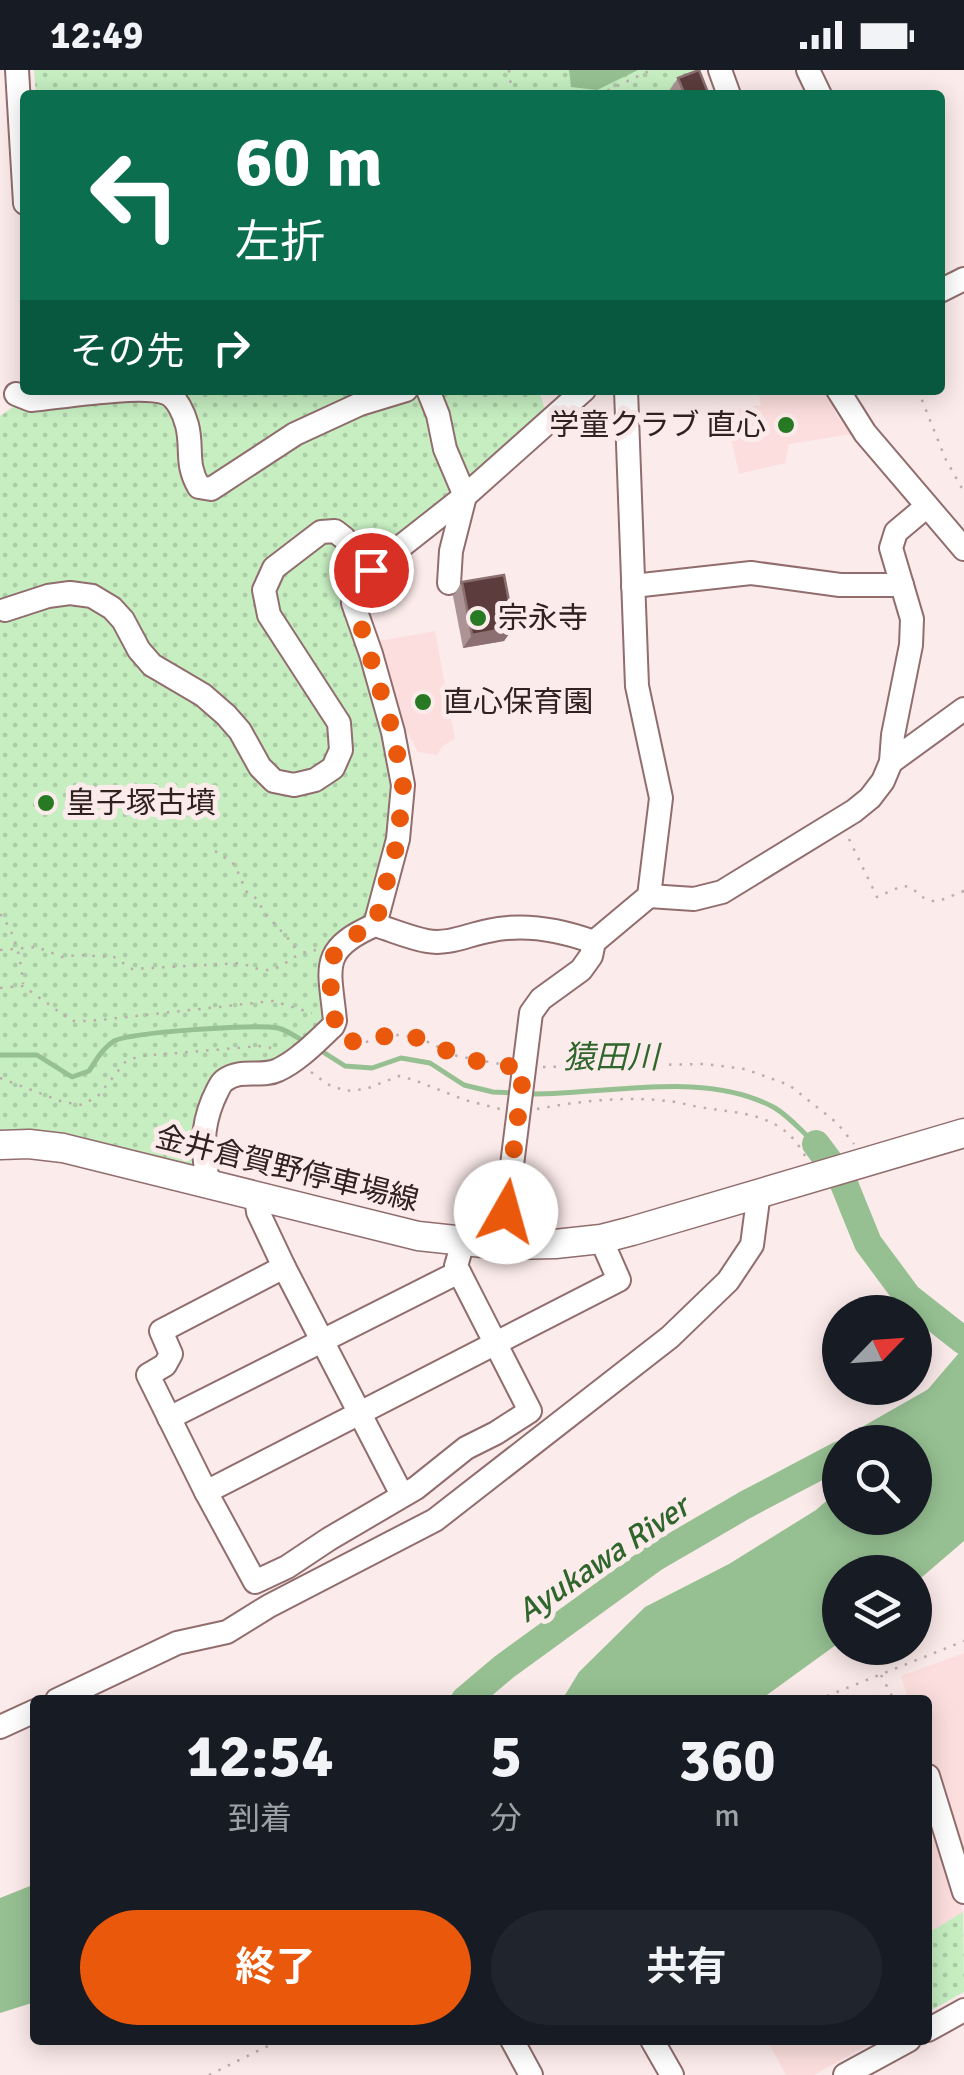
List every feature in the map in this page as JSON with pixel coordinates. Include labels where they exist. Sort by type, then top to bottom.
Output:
[{"type":"main road","name":"金井倉賀野停車場線","points":[[0,1144],[63,1148],[418,1236],[502,1245],[601,1238],[964,1133]]},
{"type":"street","points":[[17,70],[20,115]]},
{"type":"street","points":[[14,394],[30,400],[84,395]]},
{"type":"street","points":[[170,395],[188,427],[191,474],[199,487],[211,489],[295,434],[390,395]]},
{"type":"street","points":[[430,395],[445,450],[464,496],[451,551],[450,582]]},
{"type":"street","points":[[375,925],[398,840],[403,785],[393,732],[354,603],[371,570],[464,496],[578,395]]},
{"type":"street","points":[[626,395],[637,686],[661,798],[649,896]]},
{"type":"street","points":[[841,395],[865,433],[964,548]]},
{"type":"street","points":[[502,1245],[532,1013],[541,999],[581,970],[591,956],[594,942],[649,896],[694,898],[722,892],[840,820],[870,798],[883,781],[891,762],[912,645],[912,619],[891,548],[896,532],[927,506]]},
{"type":"street","points":[[2,606],[70,593],[92,596],[112,608],[152,665],[203,695],[240,731],[260,767],[274,781],[294,785],[315,780],[333,768],[341,750],[339,724],[269,615],[264,590],[274,568],[321,532],[335,531],[371,570]]},
{"type":"street","points":[[633,586],[751,572],[840,584],[902,585]]},
{"type":"street","points":[[891,762],[964,709]]},
{"type":"street","points":[[209,1184],[203,1134],[214,1096],[224,1080],[282,1068],[333,1026],[331,960],[338,948],[361,931],[375,925],[428,942],[452,942],[514,926],[594,942]]},
{"type":"street","points":[[68,1695],[177,1643],[227,1632],[268,1606],[434,1520],[670,1336],[728,1281],[752,1245],[758,1192]]},
{"type":"street","points":[[256,1196],[258,1212],[284,1267],[402,1495]]},
{"type":"street","points":[[206,1492],[619,1280],[601,1238]]},
{"type":"street","points":[[284,1267],[161,1332],[171,1354],[165,1365],[148,1374],[255,1582],[287,1567],[416,1488],[466,1448],[530,1412],[456,1266],[463,1242]]},
{"type":"street","points":[[169,1418],[459,1272]]},
{"type":"street","points":[[0,1728],[30,1713]]},
{"type":"street","points":[[932,1789],[964,1892]]},
{"type":"street","points":[[932,2028],[964,2010]]},
{"type":"street","points":[[515,2045],[531,2075]]},
{"type":"street","points":[[655,2045],[672,2075]]},
{"type":"street","points":[[845,2075],[900,2045]]},
{"type":"path","points":[[609,90],[651,70]]},
{"type":"path","points":[[920,395],[964,492]]},
{"type":"path","points":[[840,820],[877,897],[902,886],[911,887],[924,900],[934,902],[964,891]]},
{"type":"path","points":[[215,851],[235,865],[246,891],[257,899],[298,955]]},
{"type":"path","points":[[0,914],[17,948],[23,986]]},
{"type":"path","points":[[0,950],[38,947],[62,957],[114,957],[132,968],[242,963],[258,970],[276,969],[304,952],[338,948]]},
{"type":"path","points":[[0,988],[23,986],[72,1021],[273,1001],[318,1015],[343,1038],[360,1044],[388,1035],[405,1035],[457,1056],[524,1068],[705,1064],[746,1069],[789,1085],[837,1123],[862,1162]]},
{"type":"path","points":[[0,1078],[63,1102],[82,1105],[98,1096],[126,1062],[140,1056],[261,1046],[297,1057],[312,1074],[346,1090],[366,1088],[399,1076],[518,1114],[604,1100],[668,1101],[742,1111],[781,1128],[818,1175]]},
{"type":"path","points":[[829,1695],[964,1642]]},
{"type":"path","points":[[880,1674],[891,1695]]},
{"type":"path","points":[[209,2075],[270,2045]]},
{"type":"shaded area","points":[[34,70],[698,70],[705,90],[36,90]]},
{"type":"shaded area","points":[[569,70],[638,70],[597,90],[571,87]]},
{"type":"shaded area","points":[[30,395],[540,395],[546,414],[342,587],[368,655],[400,787],[372,920],[335,944],[331,1025],[281,1065],[219,1074],[205,1178],[0,1134],[0,416]]},
{"type":"shaded area","name":"学童クラブ 直心","points":[[759,395],[828,395],[837,416],[852,434],[789,444],[785,463],[739,474],[725,411],[761,405]]},
{"type":"shaded area","points":[[435,631],[455,739],[442,746],[437,755],[418,752],[408,733],[397,734],[372,642]]},
{"type":"shaded area","points":[[964,1347],[964,1541],[932,1568],[932,1555],[822,1555],[822,1655],[767,1695],[565,1695],[579,1672],[645,1607],[729,1564],[822,1505],[822,1535],[932,1535],[932,1425],[897,1425],[915,1405],[932,1405],[932,1385]]},
{"type":"shaded area","points":[[964,1653],[964,1862],[932,1763],[932,1695],[907,1695],[901,1676]]},
{"type":"shaded area","points":[[932,1811],[963,1912],[932,1931]]},
{"type":"shaded area","points":[[30,1886],[30,2004],[0,2013],[0,1898]]},
{"type":"shaded area","points":[[963,1912],[964,1992],[932,2010],[932,1931]]},
{"type":"shaded area","points":[[770,2045],[867,2045],[814,2075],[786,2075]]},
{"type":"building","points":[[699,70],[707,90],[683,90],[678,78]]},
{"type":"building","points":[[504,575],[514,627],[472,635],[462,582]]},
{"type":"waterway","name":"猿田川","points":[[0,1055],[37,1055],[72,1077],[89,1071],[114,1041],[144,1035],[265,1027],[281,1029],[306,1042]]},
{"type":"waterway","name":"猿田川","points":[[320,1050],[345,1066],[372,1068],[401,1058],[430,1063],[464,1085],[514,1093]]},
{"type":"waterway","name":"猿田川","points":[[530,1094],[655,1087],[718,1090],[748,1096],[775,1108],[816,1144]]},
{"type":"waterway","name":"猿田川","points":[[816,1144],[842,1179],[868,1243],[908,1297],[964,1341]]},
{"type":"waterway","name":"Ayukawa River","points":[[894,1425],[964,1385]]},
{"type":"waterway","name":"Ayukawa River","points":[[471,1695],[654,1558],[822,1464]]},
{"type":"place","name":"学童クラブ 直心","points":[[786,425]]},
{"type":"place","name":"宗永寺","points":[[478,618]]},
{"type":"place","name":"直心保育園","points":[[423,702]]},
{"type":"place","name":"皇子塚古墳","points":[[46,803]]},
{"type":"route","points":[[371,570],[354,603],[393,732],[403,785],[398,840],[375,925],[340,946],[331,960],[333,1026],[343,1038],[360,1044],[388,1035],[405,1035],[457,1056],[524,1068],[506,1212]]}]
